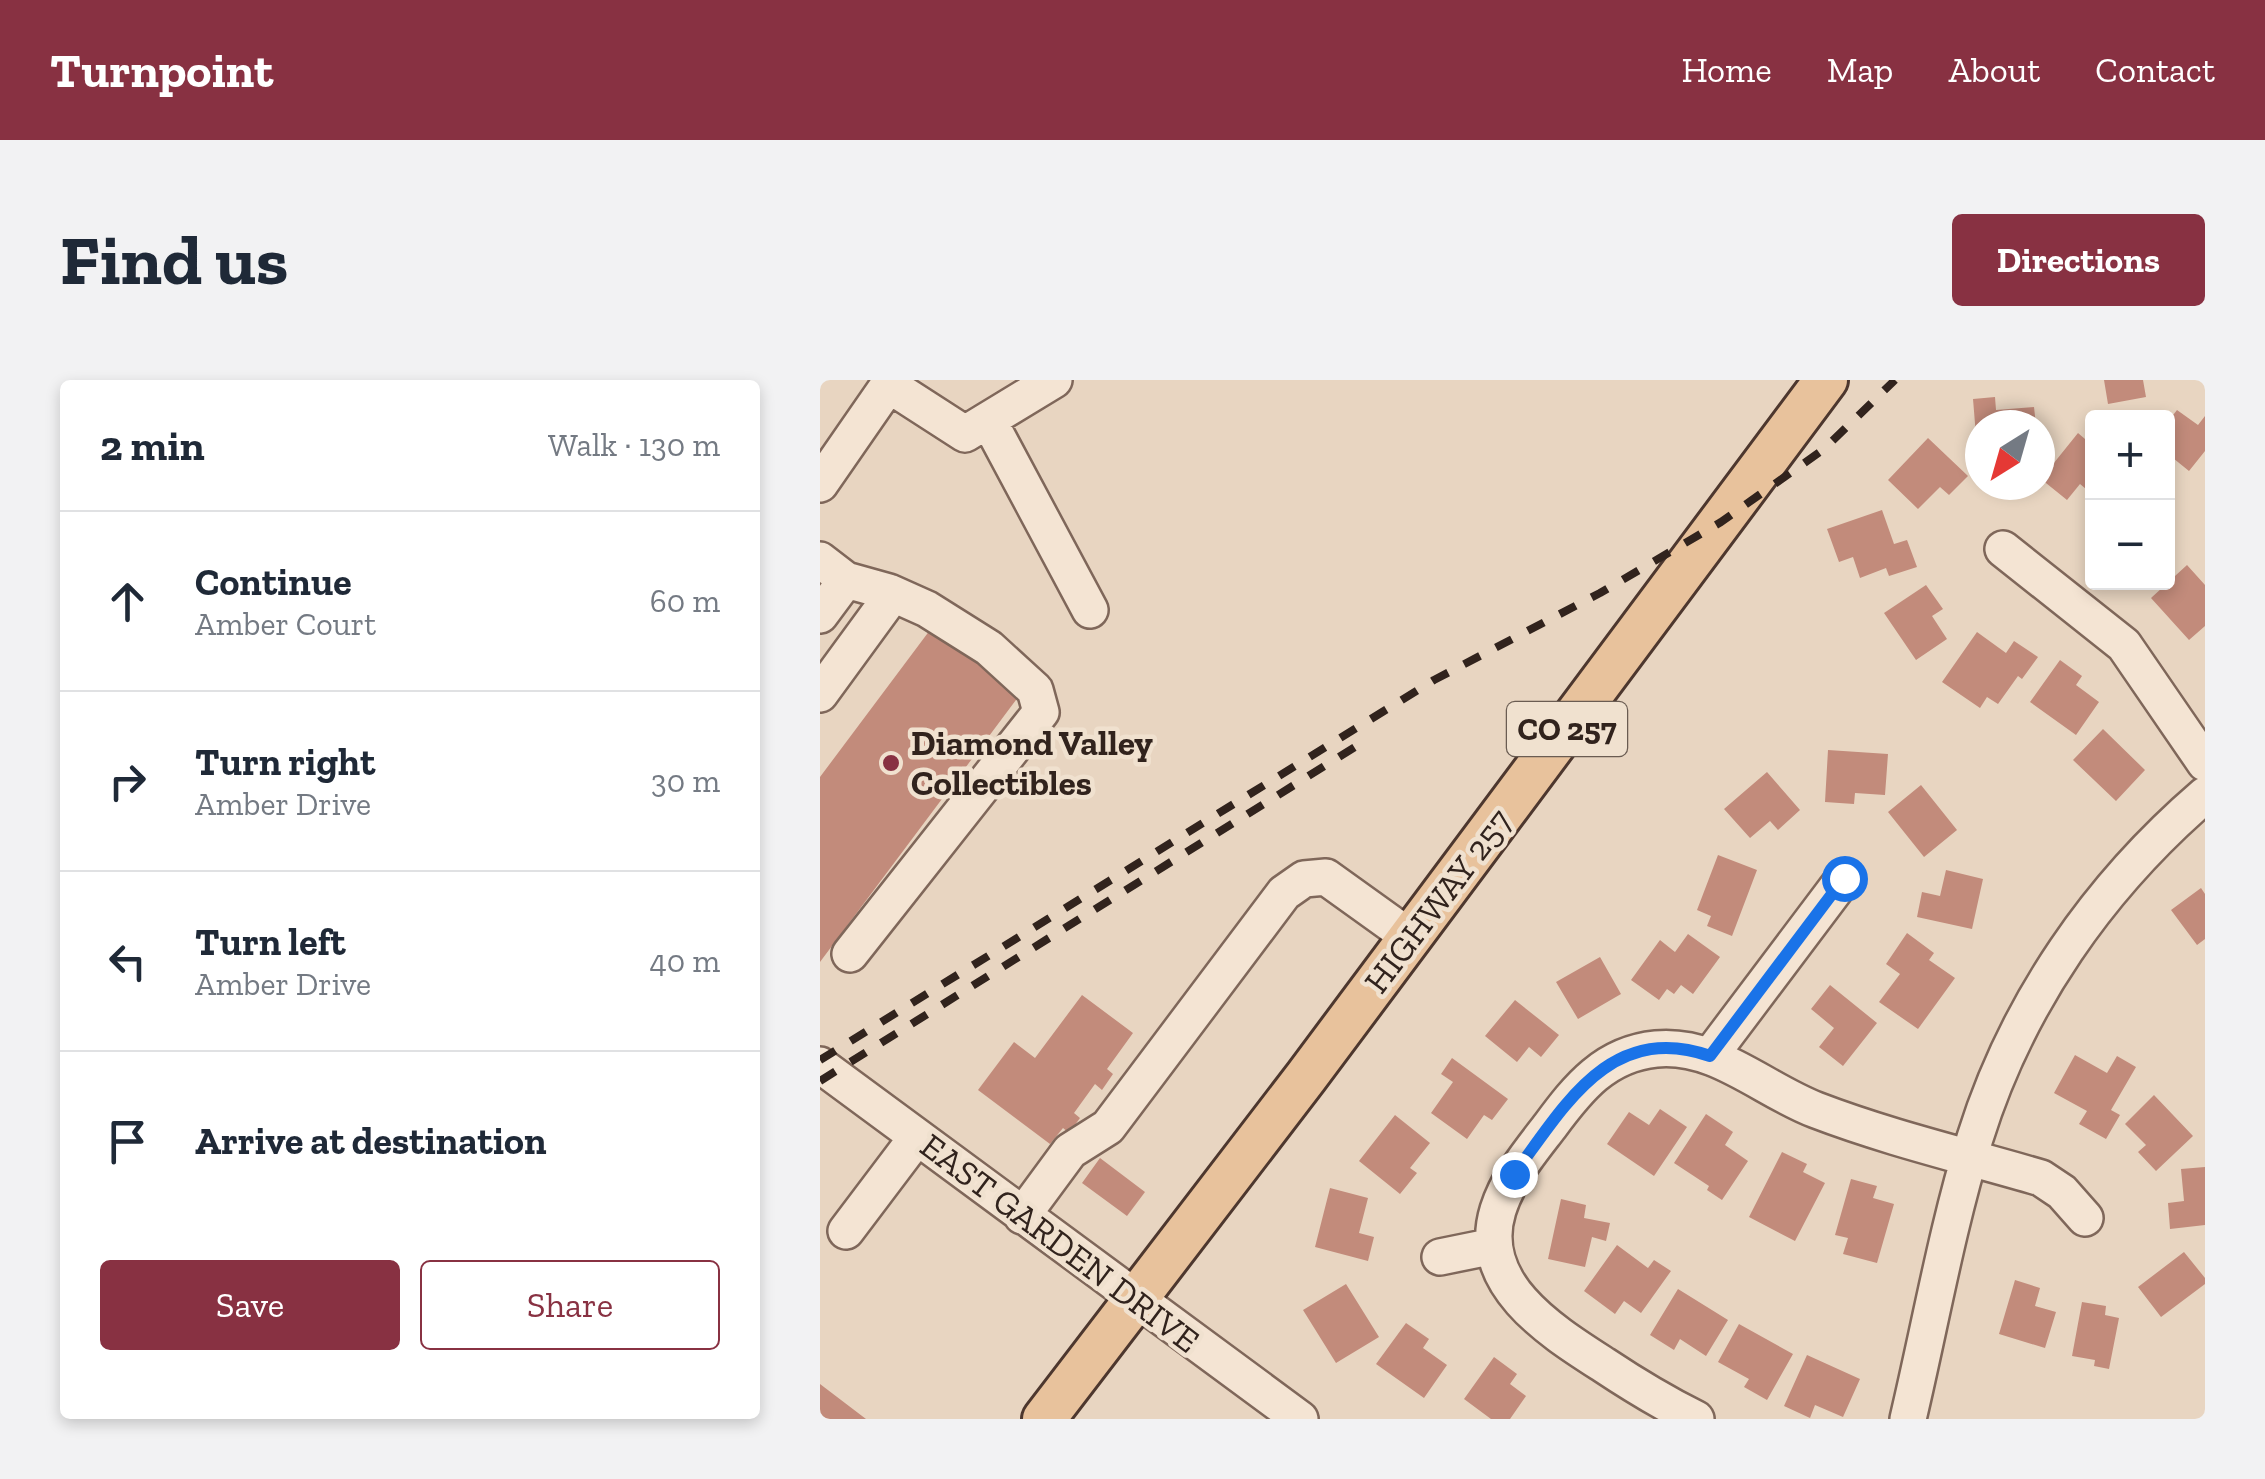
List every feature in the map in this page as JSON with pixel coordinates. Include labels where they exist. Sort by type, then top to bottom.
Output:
[{"type":"main road","name":"HIGHWAY 257","points":[[1044,1419],[1411,938],[1826,380]]},
{"type":"street","points":[[820,484],[890,382],[966,434],[989,421],[1021,389],[1054,380]]},
{"type":"street","points":[[989,421],[1090,610]]},
{"type":"street","points":[[2003,550],[2124,645],[2205,764]]},
{"type":"street","points":[[820,615],[833,570],[928,609],[989,648],[1035,690],[1041,712],[850,954]]},
{"type":"street","points":[[820,694],[893,594]]},
{"type":"street","points":[[1908,1419],[1970,1157],[2015,1040],[2070,944],[2143,852],[2205,794]]},
{"type":"street","points":[[1022,1216],[1070,1151],[1108,1127],[1284,893],[1304,878],[1326,877],[1411,938]]},
{"type":"street","points":[[1710,1056],[1844,878]]},
{"type":"street","points":[[1696,1419],[1644,1391],[1542,1323],[1506,1280],[1494,1246],[1497,1213],[1514,1174],[1576,1090],[1596,1071],[1625,1056],[1655,1049],[1688,1048],[1816,1110],[2041,1178],[2062,1192],[2085,1218]]},
{"type":"street","name":"EAST GARDEN DRIVE","points":[[820,1065],[1300,1419]]},
{"type":"street","points":[[846,1231],[917,1137]]},
{"type":"street","points":[[1440,1257],[1494,1246]]},
{"type":"building","points":[[2104,380],[2143,380],[2146,397],[2108,404]]},
{"type":"building","points":[[1995,397],[1996,410],[1974,410],[1973,399]]},
{"type":"building","points":[[2177,410],[2198,425],[2205,416],[2205,451],[2189,471],[2175,460]]},
{"type":"building","points":[[2078,433],[2085,439],[2085,488],[2080,484],[2067,500],[2055,490],[2055,462]]},
{"type":"building","points":[[1928,438],[1965,473],[1965,479],[1949,495],[1940,487],[1918,509],[1888,480]]},
{"type":"building","points":[[1882,510],[1894,544],[1907,540],[1917,567],[1889,576],[1886,568],[1860,578],[1853,557],[1839,562],[1827,529]]},
{"type":"building","points":[[2187,565],[2205,585],[2205,626],[2189,640],[2151,598],[2160,590],[2175,590],[2175,576]]},
{"type":"building","points":[[1926,585],[1943,609],[1932,616],[1947,639],[1916,660],[1884,613]]},
{"type":"building","points":[[933,626],[1022,692],[820,962],[820,777]]},
{"type":"building","points":[[1977,632],[2006,653],[2014,641],[2038,657],[1998,704],[1987,697],[1980,708],[1942,682]]},
{"type":"building","points":[[2060,660],[2082,676],[2076,685],[2099,702],[2076,735],[2030,702]]},
{"type":"building","points":[[2103,729],[2145,770],[2116,801],[2073,760]]},
{"type":"building","points":[[1828,750],[1888,754],[1885,795],[1855,793],[1854,804],[1825,802]]},
{"type":"building","points":[[1767,772],[1800,810],[1778,830],[1770,821],[1750,838],[1724,809]]},
{"type":"building","points":[[1921,785],[1957,830],[1924,857],[1888,812]]},
{"type":"building","points":[[1718,855],[1757,870],[1732,936],[1707,926],[1711,916],[1697,910]]},
{"type":"building","points":[[1946,870],[1983,879],[1972,929],[1917,917],[1922,892],[1940,896]]},
{"type":"building","points":[[2201,888],[2205,894],[2205,939],[2197,945],[2171,910]]},
{"type":"building","points":[[1907,933],[1934,953],[1929,960],[1955,978],[1918,1029],[1879,1002],[1900,974],[1886,964]]},
{"type":"building","points":[[1688,934],[1720,957],[1693,994],[1681,985],[1674,994],[1667,989],[1659,1000],[1631,980],[1660,940],[1675,952]]},
{"type":"building","points":[[1600,957],[1621,994],[1578,1019],[1556,982]]},
{"type":"building","points":[[1830,985],[1877,1023],[1843,1066],[1819,1047],[1834,1028],[1811,1009]]},
{"type":"building","points":[[1082,995],[1133,1033],[1107,1069],[1113,1074],[1102,1090],[1095,1084],[1074,1113],[1080,1118],[1069,1133],[1063,1128],[1050,1144],[978,1090],[1014,1042],[1035,1058]]},
{"type":"building","points":[[1515,1000],[1559,1035],[1541,1057],[1529,1047],[1517,1062],[1485,1036]]},
{"type":"building","points":[[2075,1055],[2107,1073],[2117,1056],[2136,1067],[2111,1110],[2120,1115],[2106,1139],[2079,1124],[2087,1111],[2054,1093]]},
{"type":"building","points":[[1452,1058],[1508,1099],[1492,1120],[1484,1115],[1467,1139],[1431,1113],[1453,1082],[1441,1074]]},
{"type":"building","points":[[2154,1095],[2193,1136],[2156,1171],[2138,1152],[2146,1145],[2125,1124]]},
{"type":"building","points":[[1660,1109],[1687,1127],[1654,1176],[1607,1144],[1629,1112],[1649,1125]]},
{"type":"building","points":[[1706,1114],[1733,1132],[1725,1145],[1748,1161],[1722,1200],[1707,1190],[1709,1186],[1674,1163]]},
{"type":"building","points":[[1395,1115],[1430,1143],[1410,1168],[1417,1173],[1400,1194],[1359,1161]]},
{"type":"building","points":[[1782,1152],[1807,1164],[1803,1172],[1825,1183],[1795,1241],[1749,1217]]},
{"type":"building","points":[[1100,1158],[1145,1192],[1127,1216],[1082,1183]]},
{"type":"building","points":[[2205,1167],[2205,1225],[2170,1229],[2168,1203],[2184,1201],[2181,1169]]},
{"type":"building","points":[[1851,1179],[1877,1186],[1873,1198],[1894,1204],[1877,1263],[1843,1254],[1848,1238],[1835,1235]]},
{"type":"building","points":[[1330,1188],[1368,1198],[1359,1233],[1374,1237],[1368,1261],[1315,1247]]},
{"type":"building","points":[[1561,1199],[1586,1205],[1584,1218],[1610,1223],[1606,1241],[1592,1237],[1585,1267],[1548,1259]]},
{"type":"building","points":[[1617,1245],[1648,1268],[1654,1260],[1671,1271],[1641,1313],[1624,1301],[1615,1314],[1584,1291]]},
{"type":"building","points":[[2184,1252],[2205,1278],[2205,1284],[2161,1317],[2138,1287]]},
{"type":"building","points":[[2015,1280],[2040,1288],[2035,1306],[2056,1312],[2045,1348],[1999,1334]]},
{"type":"building","points":[[1346,1284],[1379,1337],[1336,1363],[1303,1310]]},
{"type":"building","points":[[1678,1289],[1728,1320],[1706,1356],[1680,1339],[1674,1350],[1650,1335]]},
{"type":"building","points":[[2082,1302],[2106,1306],[2105,1315],[2119,1318],[2109,1369],[2094,1366],[2095,1360],[2072,1356]]},
{"type":"building","points":[[1406,1323],[1429,1339],[1423,1348],[1447,1365],[1424,1398],[1376,1364]]},
{"type":"building","points":[[1739,1324],[1793,1354],[1767,1400],[1744,1387],[1749,1379],[1718,1362]]},
{"type":"building","points":[[1807,1355],[1860,1379],[1843,1417],[1815,1405],[1810,1418],[1784,1406]]},
{"type":"building","points":[[1494,1357],[1517,1374],[1510,1384],[1526,1396],[1510,1419],[1491,1419],[1464,1399]]},
{"type":"building","points":[[820,1384],[866,1419],[820,1419]]},
{"type":"railway","points":[[820,1060],[1434,680],[1600,593],[1721,522],[1824,449],[1895,380]]},
{"type":"railway","points":[[820,1081],[1363,742]]},
{"type":"place","name":"Diamond Valley Collectibles","points":[[891,763]]},
{"type":"route","points":[[1514,1174],[1576,1090],[1596,1071],[1625,1056],[1655,1049],[1688,1048],[1710,1056],[1844,878]]}]
